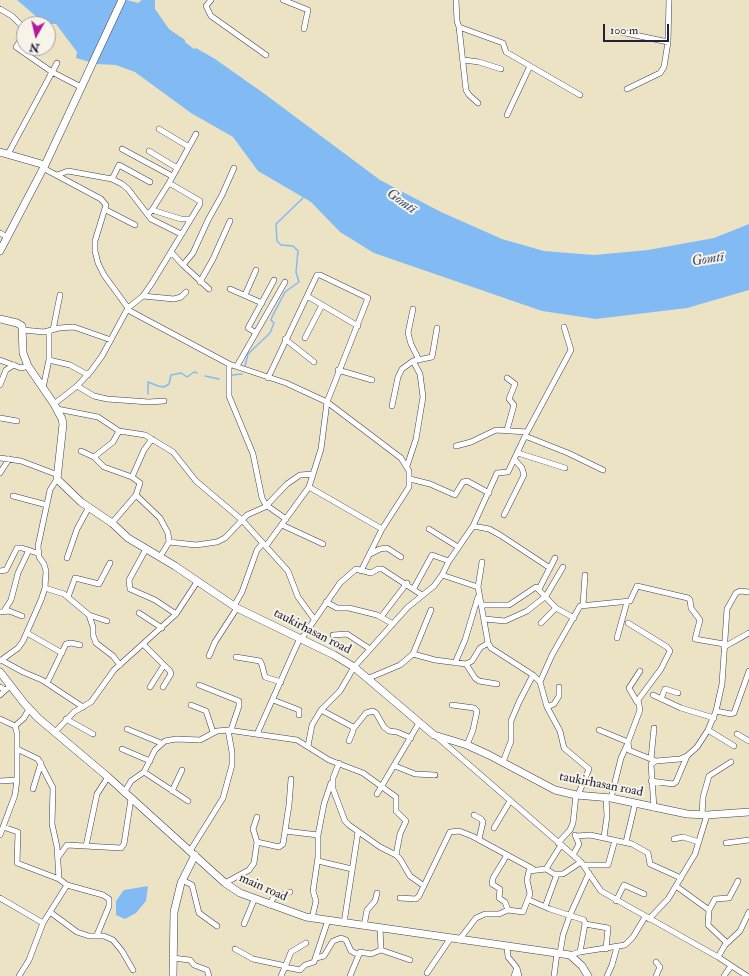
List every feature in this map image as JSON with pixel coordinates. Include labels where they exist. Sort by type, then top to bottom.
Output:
[{"type":"street","points":[[0,250],[4,235],[44,166],[122,0]]},
{"type":"street","points":[[211,0],[206,6],[211,16],[266,55]]},
{"type":"street","points":[[283,0],[308,10],[304,29]]},
{"type":"street","points":[[456,0],[457,21],[464,60],[466,90],[478,103]]},
{"type":"street","points":[[627,89],[663,70],[667,55],[669,0]]},
{"type":"street","points":[[0,9],[12,16],[22,26],[20,39],[16,47],[52,72],[81,87]]},
{"type":"street","points":[[459,27],[503,43],[506,52],[580,95]]},
{"type":"street","points":[[616,31],[668,42]]},
{"type":"street","points":[[464,60],[479,62],[501,69]]},
{"type":"street","points":[[8,154],[57,63]]},
{"type":"street","points":[[507,115],[530,66]]},
{"type":"street","points":[[159,129],[189,147]]},
{"type":"street","points":[[148,214],[169,183],[196,134]]},
{"type":"street","points":[[122,149],[172,176]]},
{"type":"street","points":[[149,151],[177,168]]},
{"type":"street","points":[[0,152],[44,166],[101,199],[106,205],[106,210],[95,241],[95,250],[98,263],[104,275],[128,309],[229,364],[300,389],[327,402],[401,458],[407,466],[410,479],[405,494],[382,529],[361,571]]},
{"type":"street","points":[[112,179],[119,164],[150,182]]},
{"type":"street","points":[[183,265],[193,253],[234,168]]},
{"type":"street","points":[[58,175],[68,171],[112,179],[128,189],[154,221],[181,234]]},
{"type":"street","points":[[56,407],[88,375],[102,356],[128,309],[143,296],[172,252],[181,234],[201,203],[169,183]]},
{"type":"street","points":[[106,210],[135,225]]},
{"type":"street","points":[[152,210],[190,219]]},
{"type":"street","points":[[200,282],[213,259],[230,221]]},
{"type":"street","points":[[172,252],[183,265],[209,289]]},
{"type":"street","points":[[245,295],[256,270]]},
{"type":"street","points":[[209,656],[215,642],[236,607],[257,550],[265,544],[282,524],[309,486],[321,449],[327,402],[338,370],[368,302],[368,298],[318,275],[285,340],[268,378]]},
{"type":"street","points":[[256,333],[248,328],[274,280]]},
{"type":"street","points":[[238,366],[285,282]]},
{"type":"street","points":[[230,288],[262,303]]},
{"type":"street","points":[[143,296],[174,299],[181,297],[186,292]]},
{"type":"street","points":[[43,388],[49,360],[51,331],[60,295]]},
{"type":"street","points":[[307,296],[358,326]]},
{"type":"street","points":[[305,338],[322,305]]},
{"type":"street","points":[[413,309],[408,334],[419,360]]},
{"type":"street","points":[[0,319],[17,323],[22,326],[23,353],[28,366],[56,407],[63,424],[58,477],[50,490],[37,553]]},
{"type":"street","points":[[23,330],[51,331],[74,327],[111,340]]},
{"type":"street","points":[[308,746],[312,725],[321,710],[340,691],[354,667],[370,649],[408,607],[434,586],[442,576],[449,561],[473,526],[497,473],[507,473],[570,350],[564,327]]},
{"type":"street","points":[[392,406],[398,377],[405,365],[413,361],[431,358],[433,355],[437,328]]},
{"type":"street","points":[[285,340],[298,347],[303,354],[314,362]]},
{"type":"street","points":[[0,360],[21,368],[28,366]]},
{"type":"street","points":[[49,360],[70,365],[88,375]]},
{"type":"street","points":[[407,466],[416,439],[423,397],[420,374],[413,361]]},
{"type":"street","points":[[229,364],[229,396],[252,454],[264,507],[286,519]]},
{"type":"street","points":[[0,385],[6,370],[14,365]]},
{"type":"street","points":[[338,370],[372,380]]},
{"type":"street","points":[[507,378],[515,384],[509,399],[514,405],[507,430]]},
{"type":"street","points":[[77,386],[94,396],[107,399],[156,402],[164,401]]},
{"type":"street","points":[[56,407],[98,417],[119,431],[145,435],[173,452],[196,481],[242,520],[288,571],[298,597],[314,619]]},
{"type":"street","points":[[0,418],[17,422]]},
{"type":"street","points":[[456,446],[471,442],[496,430],[507,430],[526,434],[603,470]]},
{"type":"street","points":[[94,457],[113,442],[119,431]]},
{"type":"street","points":[[132,477],[144,450],[152,439]]},
{"type":"street","points":[[81,451],[94,457],[104,467],[132,477],[140,483],[136,494],[112,523]]},
{"type":"street","points":[[518,453],[565,468]]},
{"type":"street","points":[[0,458],[21,461],[58,477]]},
{"type":"street","points":[[0,473],[9,459]]},
{"type":"street","points":[[504,515],[524,475],[522,468],[514,459]]},
{"type":"street","points":[[168,542],[196,545],[216,542],[225,538],[242,520],[264,507],[287,484],[300,475],[313,474]]},
{"type":"street","name":"taukirhasan road","points":[[58,477],[88,507],[112,523],[128,538],[146,548],[236,607],[301,638],[354,667],[369,678],[419,724],[434,735],[467,745],[503,762],[555,790],[577,795],[609,798],[654,808],[704,815],[749,812]]},
{"type":"street","points":[[410,479],[430,484],[455,495],[463,482],[467,481],[489,493]]},
{"type":"street","points":[[309,486],[382,529]]},
{"type":"street","points":[[136,494],[164,523],[168,532],[168,542],[160,557]]},
{"type":"street","points":[[13,496],[48,505]]},
{"type":"street","points":[[67,558],[74,534],[88,507]]},
{"type":"street","points":[[282,524],[323,544]]},
{"type":"street","points":[[473,526],[489,529],[550,568]]},
{"type":"street","points":[[429,529],[458,547]]},
{"type":"street","points":[[0,571],[6,570],[17,548],[37,553],[46,568],[45,588],[27,633],[18,648],[1,660],[47,683],[83,707]]},
{"type":"street","points":[[146,548],[129,580],[130,589],[155,600],[176,614]]},
{"type":"street","points":[[369,555],[380,549],[387,548],[401,557]]},
{"type":"street","points":[[2,612],[11,600],[18,573],[29,550]]},
{"type":"street","points":[[414,588],[432,555],[449,561]]},
{"type":"street","points":[[539,589],[555,558]]},
{"type":"street","points":[[482,562],[478,587],[488,643],[491,648],[533,675],[540,682],[547,707],[560,731],[564,748],[589,769],[577,795],[573,823],[570,830],[546,869]]},
{"type":"street","points":[[68,597],[75,578],[99,584],[110,563]]},
{"type":"street","points":[[484,619],[510,620],[527,611],[546,596],[563,567]]},
{"type":"street","points":[[257,734],[301,638],[348,574],[356,569],[371,573],[378,569],[382,569],[407,583],[422,595]]},
{"type":"street","points":[[583,605],[585,575]]},
{"type":"street","points":[[442,576],[478,587]]},
{"type":"street","points":[[55,732],[66,719],[91,702],[106,680],[120,665],[176,614],[198,582]]},
{"type":"street","points":[[381,617],[407,583]]},
{"type":"street","points":[[540,682],[552,655],[579,608],[583,605],[627,602],[633,599],[637,586],[688,598],[690,600],[691,608],[700,620],[695,639],[724,646],[749,633]]},
{"type":"street","points":[[481,605],[509,605],[535,587],[539,589],[556,608],[574,618]]},
{"type":"street","points":[[45,588],[59,592],[68,597],[89,615],[106,621]]},
{"type":"street","points":[[599,730],[627,744],[631,751],[653,760],[680,759],[687,756],[697,747],[708,730],[716,711],[724,674],[725,621],[729,603],[736,593],[740,591],[749,592]]},
{"type":"street","points":[[455,663],[465,640],[479,594]]},
{"type":"street","points":[[326,602],[337,608],[365,611],[381,617],[393,624]]},
{"type":"street","points":[[617,638],[627,602]]},
{"type":"street","points":[[541,623],[556,608]]},
{"type":"street","points":[[369,678],[400,665],[413,654],[430,610]]},
{"type":"street","points":[[2,612],[9,611],[22,616]]},
{"type":"street","points":[[139,613],[162,628]]},
{"type":"street","points":[[89,615],[93,627],[92,636],[96,644],[113,656],[120,665]]},
{"type":"street","points":[[628,623],[667,647],[670,651],[661,668],[637,702]]},
{"type":"street","points":[[27,633],[62,653]]},
{"type":"street","points":[[333,635],[342,633],[347,634],[370,649]]},
{"type":"street","points":[[47,683],[68,643],[80,645]]},
{"type":"street","points":[[413,654],[466,664],[472,661],[480,648],[488,643]]},
{"type":"street","points":[[142,644],[164,664],[171,674],[163,687]]},
{"type":"street","points":[[236,657],[260,661],[265,677],[281,682]]},
{"type":"street","points":[[150,687],[164,664]]},
{"type":"street","points":[[466,664],[479,682],[497,684]]},
{"type":"street","points":[[604,837],[609,798],[621,758],[640,710],[629,688],[640,671]]},
{"type":"street","points":[[716,711],[730,714],[734,713],[749,671]]},
{"type":"street","name":"main road","points":[[0,672],[8,688],[29,709],[108,777],[225,883],[254,900],[312,918],[570,955]]},
{"type":"street","points":[[503,762],[511,741],[511,721],[533,675]]},
{"type":"street","points":[[173,976],[172,958],[174,912],[182,880],[192,853],[223,798],[232,765],[229,730],[240,706],[239,701],[199,685]]},
{"type":"street","points":[[0,687],[8,688]]},
{"type":"street","points":[[547,707],[554,704],[559,696],[559,687]]},
{"type":"street","points":[[0,695],[8,688]]},
{"type":"street","points":[[661,699],[665,689],[678,693]]},
{"type":"street","points":[[653,695],[681,708],[714,718]]},
{"type":"street","points":[[273,700],[299,710],[299,715]]},
{"type":"street","points":[[191,705],[206,711],[213,732]]},
{"type":"street","points":[[452,705],[474,708],[477,711],[473,730],[467,745]]},
{"type":"street","points":[[15,726],[24,718],[29,709]]},
{"type":"street","points":[[321,710],[350,724],[354,728]]},
{"type":"street","points":[[348,741],[354,728],[366,713],[373,711],[376,713],[384,727],[389,731],[397,732],[410,738]]},
{"type":"street","points":[[0,719],[15,726],[18,733],[17,780],[15,795],[0,835]]},
{"type":"street","points":[[66,719],[93,734]]},
{"type":"street","points":[[377,794],[419,724]]},
{"type":"street","points":[[654,728],[653,760],[651,764],[654,808]]},
{"type":"street","points":[[127,729],[161,743],[176,739],[200,740],[213,732],[229,730],[297,740],[329,760],[363,773],[396,797],[396,811],[406,821],[400,834],[396,855]]},
{"type":"street","points":[[708,730],[734,746]]},
{"type":"street","points":[[737,734],[749,741]]},
{"type":"street","points":[[434,735],[573,855],[589,873],[596,888],[616,901],[718,957],[746,976]]},
{"type":"street","points":[[124,793],[132,779],[144,772],[161,743]]},
{"type":"street","points":[[17,749],[34,756],[41,763],[53,788],[52,824],[58,857],[59,879]]},
{"type":"street","points":[[122,749],[150,761]]},
{"type":"street","points":[[651,781],[673,784],[676,782],[687,756]]},
{"type":"street","points":[[570,955],[580,952],[617,947],[629,942],[647,918],[668,899],[695,854],[699,842],[704,815],[703,797],[709,776],[731,762]]},
{"type":"street","points":[[33,789],[41,763]]},
{"type":"street","points":[[312,918],[316,901],[313,891],[318,861],[318,834],[324,804],[339,763]]},
{"type":"street","points":[[395,766],[415,774],[435,774]]},
{"type":"street","points":[[172,791],[182,770]]},
{"type":"street","points":[[144,772],[188,802]]},
{"type":"street","points":[[86,846],[97,794],[108,777]]},
{"type":"street","points":[[257,842],[281,847],[289,805],[291,779]]},
{"type":"street","points":[[0,781],[17,780]]},
{"type":"street","points":[[332,781],[333,789],[345,821],[380,848],[396,855],[410,876],[424,886]]},
{"type":"street","points":[[58,857],[67,845],[121,848],[124,844],[131,799]]},
{"type":"street","points":[[494,828],[510,801]]},
{"type":"street","points":[[626,842],[635,804]]},
{"type":"street","points":[[474,815],[483,822],[479,840]]},
{"type":"street","points":[[225,883],[252,866],[257,849],[257,842],[253,828],[257,817]]},
{"type":"street","points":[[3,826],[18,832],[17,863],[59,879],[67,885],[103,895],[109,899],[109,906],[98,935]]},
{"type":"street","points":[[570,830],[577,836],[579,844],[573,855]]},
{"type":"street","points":[[285,831],[318,834]]},
{"type":"street","points":[[400,898],[417,898],[450,832],[459,831],[533,869],[546,869],[558,874],[582,864],[608,865],[615,840]]},
{"type":"street","points":[[344,923],[358,832]]},
{"type":"street","points":[[577,836],[604,837],[626,842],[648,853],[650,864],[681,878]]},
{"type":"street","points":[[674,839],[683,837],[699,842]]},
{"type":"street","points":[[726,843],[749,840]]},
{"type":"street","points":[[507,855],[493,878],[492,884],[500,889],[499,898],[506,902],[508,910]]},
{"type":"street","points":[[318,861],[352,869]]},
{"type":"street","points":[[459,940],[476,918],[485,914],[499,914],[508,910],[524,912],[530,894],[527,874],[533,869]]},
{"type":"street","points":[[554,976],[563,935],[570,915],[589,873]]},
{"type":"street","points":[[545,907],[558,874]]},
{"type":"street","points":[[182,880],[192,885],[199,913],[217,926]]},
{"type":"street","points":[[727,943],[708,926],[709,910],[715,899],[728,898],[738,881]]},
{"type":"street","points":[[19,976],[29,960],[43,923],[67,885]]},
{"type":"street","points":[[616,901],[624,885],[644,894]]},
{"type":"street","points":[[676,886],[709,910]]},
{"type":"street","points":[[269,905],[274,897],[290,892]]},
{"type":"street","points":[[364,926],[367,910],[375,901],[377,893]]},
{"type":"street","points":[[0,898],[43,923]]},
{"type":"street","points":[[244,924],[254,900]]},
{"type":"street","points":[[529,900],[545,907],[582,918],[585,924],[580,952]]},
{"type":"street","points":[[50,912],[77,932],[89,936],[98,935],[108,937],[117,944],[133,970]]},
{"type":"street","points":[[718,957],[727,943],[740,931],[749,912]]},
{"type":"street","points":[[234,949],[253,959],[300,970],[305,965],[314,962],[328,920]]},
{"type":"street","points":[[585,924],[608,928],[606,949]]},
{"type":"street","points":[[380,928],[381,950]]},
{"type":"street","points":[[316,958],[324,956],[333,941],[341,938],[346,940],[351,951],[359,955]]},
{"type":"street","points":[[427,973],[450,939]]},
{"type":"street","points":[[281,976],[291,952],[306,943]]},
{"type":"street","points":[[507,947],[508,957],[517,968],[519,976]]},
{"type":"street","points":[[607,976],[617,947]]},
{"type":"street","points":[[350,976],[359,955],[363,952],[372,954],[381,950],[410,960]]},
{"type":"street","points":[[570,955],[582,966],[588,976]]},
{"type":"street","points":[[172,958],[190,960],[194,965],[207,970],[210,976]]},
{"type":"street","points":[[656,962],[660,967],[656,976]]},
{"type":"street","points":[[724,976],[731,966]]},
{"type":"street","points":[[514,976],[517,968]]},
{"type":"water","name":"Gomtī","points":[[17,0],[127,0],[138,3],[142,0],[155,0],[155,9],[169,29],[185,40],[185,42],[194,49],[196,48],[215,59],[262,92],[380,180],[441,212],[502,239],[544,251],[594,255],[648,250],[714,238],[749,224],[749,290],[687,308],[596,319],[542,311],[374,253],[340,232],[311,202],[258,171],[233,137],[191,113],[135,72],[116,65],[97,64],[76,58],[77,52],[56,24],[56,16],[36,16]]},
{"type":"water","points":[[148,886],[146,901],[136,913],[125,919],[116,915],[116,901],[124,890]]},
{"type":"waterway","points":[[245,366],[248,354],[270,333],[274,323],[271,320],[272,317],[285,292],[299,282],[296,272],[298,251],[293,246],[281,245],[277,241],[276,224],[303,198]]},
{"type":"waterway","points":[[148,394],[148,382],[164,387],[169,384],[171,375],[181,373],[187,377],[194,372],[197,373]]},
{"type":"waterway","points":[[232,375],[242,374]]},
{"type":"waterway","points":[[205,376],[219,379]]}]
